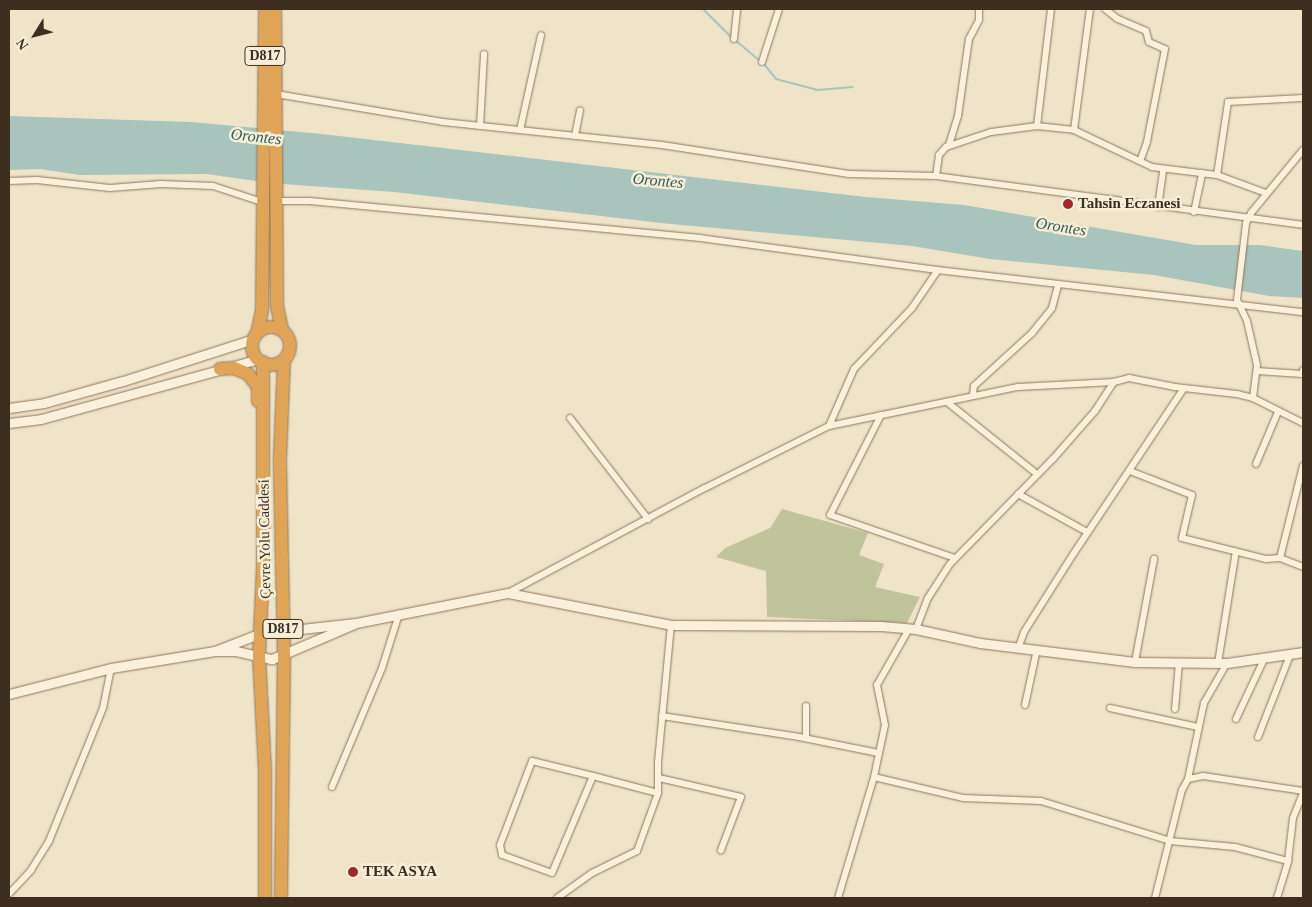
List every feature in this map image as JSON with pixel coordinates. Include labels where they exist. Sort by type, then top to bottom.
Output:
[{"type":"highway","name":"Çevre Yolu Caddesi","points":[[265,9],[278,198],[277,306],[282,330],[290,344],[284,360],[280,458],[284,656],[282,898]]},
{"type":"highway","name":"Çevre Yolu Caddesi","points":[[265,898],[265,769],[258,633],[265,422],[261,361],[253,350],[262,310],[262,197],[272,100],[275,9]]},
{"type":"highway","points":[[256,337],[271,327],[282,330]]},
{"type":"highway","points":[[261,361],[274,364],[284,360]]},
{"type":"highway","points":[[220,369],[242,370],[254,379],[265,422]]},
{"type":"street","points":[[730,9],[737,11],[734,39]]},
{"type":"street","points":[[762,62],[780,9]]},
{"type":"street","points":[[936,176],[939,155],[949,145],[958,116],[969,39],[979,20],[979,9]]},
{"type":"street","points":[[1037,126],[1052,9]]},
{"type":"street","points":[[1074,130],[1090,9]]},
{"type":"street","points":[[1105,9],[1118,19],[1146,31],[1149,42],[1165,49],[1147,142],[1140,161]]},
{"type":"street","points":[[520,130],[541,35]]},
{"type":"street","points":[[480,126],[484,54]]},
{"type":"street","points":[[1217,175],[1228,102],[1303,98]]},
{"type":"street","points":[[272,100],[480,126],[662,145],[849,174],[936,176],[1194,212],[1303,225]]},
{"type":"street","points":[[575,136],[580,110]]},
{"type":"street","points":[[949,145],[991,132],[1037,126],[1074,130],[1140,161],[1164,170],[1217,175],[1266,193]]},
{"type":"street","points":[[1253,398],[1257,371],[1252,339],[1239,303],[1247,219],[1266,193],[1303,150]]},
{"type":"street","points":[[1158,207],[1164,170]]},
{"type":"street","points":[[1194,212],[1202,173]]},
{"type":"street","points":[[9,181],[37,180],[110,188],[213,186],[262,197]]},
{"type":"street","points":[[278,198],[700,238],[1058,285],[1239,303],[1303,312]]},
{"type":"street","points":[[829,426],[854,369],[912,308],[938,270]]},
{"type":"street","points":[[973,394],[974,386],[1032,333],[1052,308],[1058,285]]},
{"type":"street","points":[[9,408],[44,403],[123,381],[256,337]]},
{"type":"street","points":[[9,423],[41,419],[220,369],[261,361]]},
{"type":"street","points":[[1257,371],[1302,374],[1303,370]]},
{"type":"street","points":[[216,651],[272,629],[283,631],[356,622],[508,593],[829,426],[854,424],[881,415],[947,402],[973,394],[1018,387],[1114,382],[1128,378],[1253,398],[1303,423]]},
{"type":"street","points":[[838,898],[874,777],[885,715],[877,685],[954,558],[1038,474],[1095,411],[1114,382]]},
{"type":"street","points":[[1019,646],[1033,618],[1087,532],[1130,471],[1184,388]]},
{"type":"street","points":[[947,402],[1038,474]]},
{"type":"street","points":[[1256,464],[1278,412]]},
{"type":"street","points":[[881,415],[830,515],[954,558]]},
{"type":"street","points":[[570,418],[648,519]]},
{"type":"street","points":[[1280,558],[1303,466]]},
{"type":"street","points":[[1130,471],[1192,495],[1182,538],[1266,559],[1280,558],[1303,567]]},
{"type":"street","points":[[1018,494],[1087,532]]},
{"type":"street","points":[[1155,898],[1182,790],[1188,779],[1204,703],[1223,663],[1236,551]]},
{"type":"street","points":[[1135,662],[1154,559]]},
{"type":"street","points":[[508,593],[671,625],[912,629],[980,643],[1019,646],[1135,662],[1223,663],[1303,652]]},
{"type":"street","points":[[332,788],[382,668],[399,614]]},
{"type":"street","points":[[9,694],[111,668],[216,651],[236,651],[272,658],[284,656],[356,622]]},
{"type":"street","points":[[557,898],[592,873],[637,851],[658,793],[662,716],[671,625]]},
{"type":"street","points":[[1026,704],[1037,649]]},
{"type":"street","points":[[1258,737],[1291,654]]},
{"type":"street","points":[[1236,719],[1265,657]]},
{"type":"street","points":[[1175,709],[1178,662]]},
{"type":"street","points":[[9,894],[31,870],[48,841],[103,708],[111,668]]},
{"type":"street","points":[[806,706],[806,738]]},
{"type":"street","points":[[1110,708],[1198,727]]},
{"type":"street","points":[[662,716],[806,738],[878,753]]},
{"type":"street","points":[[593,776],[552,873],[502,855],[500,845],[532,761],[593,776],[658,793]]},
{"type":"street","points":[[1188,779],[1203,776],[1303,792],[1293,818],[1288,861],[1277,898]]},
{"type":"street","points":[[874,777],[963,798],[1041,801],[1170,841],[1235,847],[1288,861]]},
{"type":"street","points":[[659,778],[741,797],[721,850]]},
{"type":"green space","points":[[782,509],[868,533],[859,555],[884,564],[875,587],[920,597],[907,623],[767,617],[766,571],[716,557],[725,548],[770,528]]},
{"type":"water","name":"Orontes","points":[[9,116],[191,122],[322,134],[866,197],[964,205],[1196,245],[1260,245],[1303,251],[1303,298],[1269,296],[1154,275],[990,259],[912,246],[661,223],[394,192],[269,183],[207,174],[80,175],[40,169],[10,170]]},
{"type":"waterway","points":[[703,9],[731,37]]},
{"type":"waterway","points":[[735,40],[760,61]]},
{"type":"waterway","points":[[764,64],[776,79],[818,90],[853,87]]},
{"type":"place","name":"Tahsin Eczanesi","points":[[1068,204]]},
{"type":"place","name":"TEK ASYA","points":[[353,872]]}]
